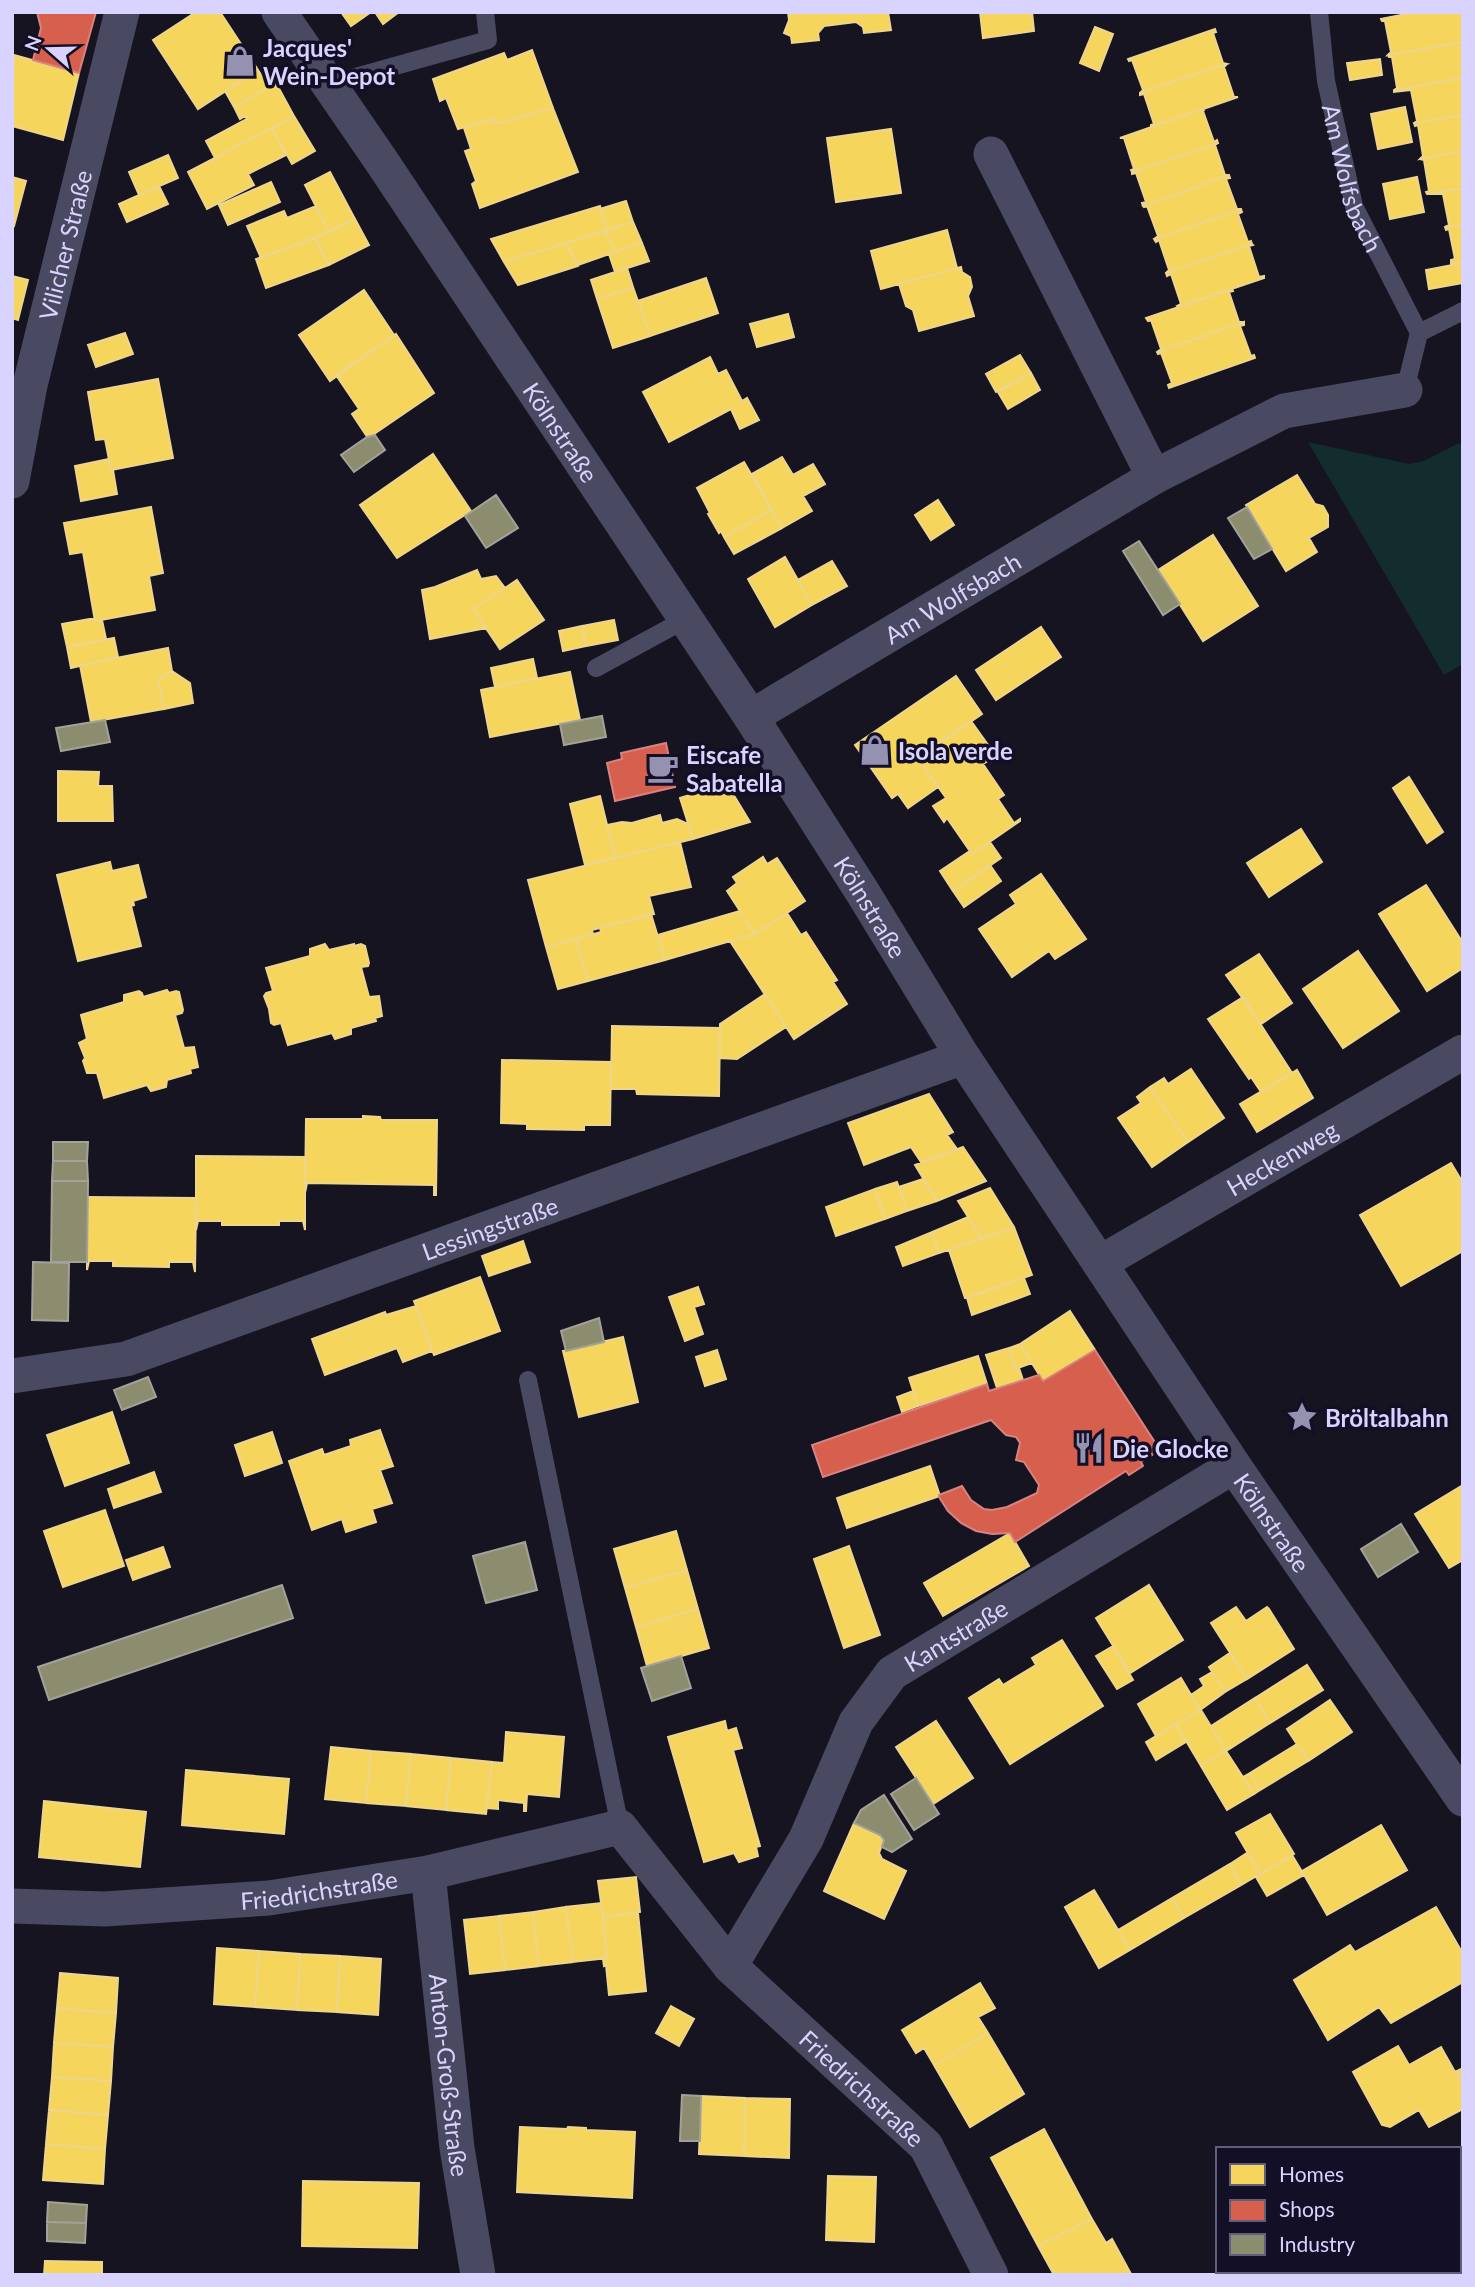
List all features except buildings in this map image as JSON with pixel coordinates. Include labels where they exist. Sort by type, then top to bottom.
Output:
[{"type":"street","name":"Vilicher Straße","points":[[12,481],[30,385],[122,12]]},
{"type":"street","name":"Kölnstraße","points":[[279,12],[382,162],[751,717],[863,892],[963,1057],[1234,1466],[1463,1799]]},
{"type":"street","points":[[991,154],[1154,477]]},
{"type":"street","name":"Am Wolfsbach","points":[[751,717],[1154,477],[1284,411],[1405,390]]},
{"type":"street","name":"Heckenweg","points":[[1100,1263],[1463,1052]]},
{"type":"street","name":"Lessingstraße","points":[[12,1376],[126,1359],[963,1057]]},
{"type":"street","name":"Kantstraße","points":[[730,1966],[806,1839],[856,1722],[892,1673],[1234,1466]]},
{"type":"street","name":"Friedrichstraße","points":[[12,1906],[105,1909],[269,1898],[428,1873],[620,1827],[730,1966],[926,2146],[991,2275]]},
{"type":"street","name":"Anton-Groß-Straße","points":[[428,1873],[457,2148],[478,2275]]},
{"type":"lane","points":[[327,85],[488,40],[485,12]]},
{"type":"lane","name":"Am Wolfsbach","points":[[1319,12],[1326,81],[1354,206],[1419,333],[1405,390]]},
{"type":"lane","points":[[1419,333],[1463,310]]},
{"type":"lane","points":[[596,668],[686,619]]},
{"type":"lane","name":"Friedrichstraße","points":[[528,1380],[620,1827]]},
{"type":"green space","points":[[1308,442],[1409,464],[1424,461],[1459,443],[1463,449],[1463,664],[1444,675]]},
{"type":"place","name":"Jacques' Wein-Depot","points":[[240,61]]},
{"type":"place","name":"Isola verde","points":[[875,750]]},
{"type":"place","name":"Eiscafe Sabatella","points":[[663,768]]},
{"type":"place","name":"Bröltalbahn","points":[[1302,1417]]},
{"type":"place","name":"Die Glocke","points":[[1089,1448]]}]
